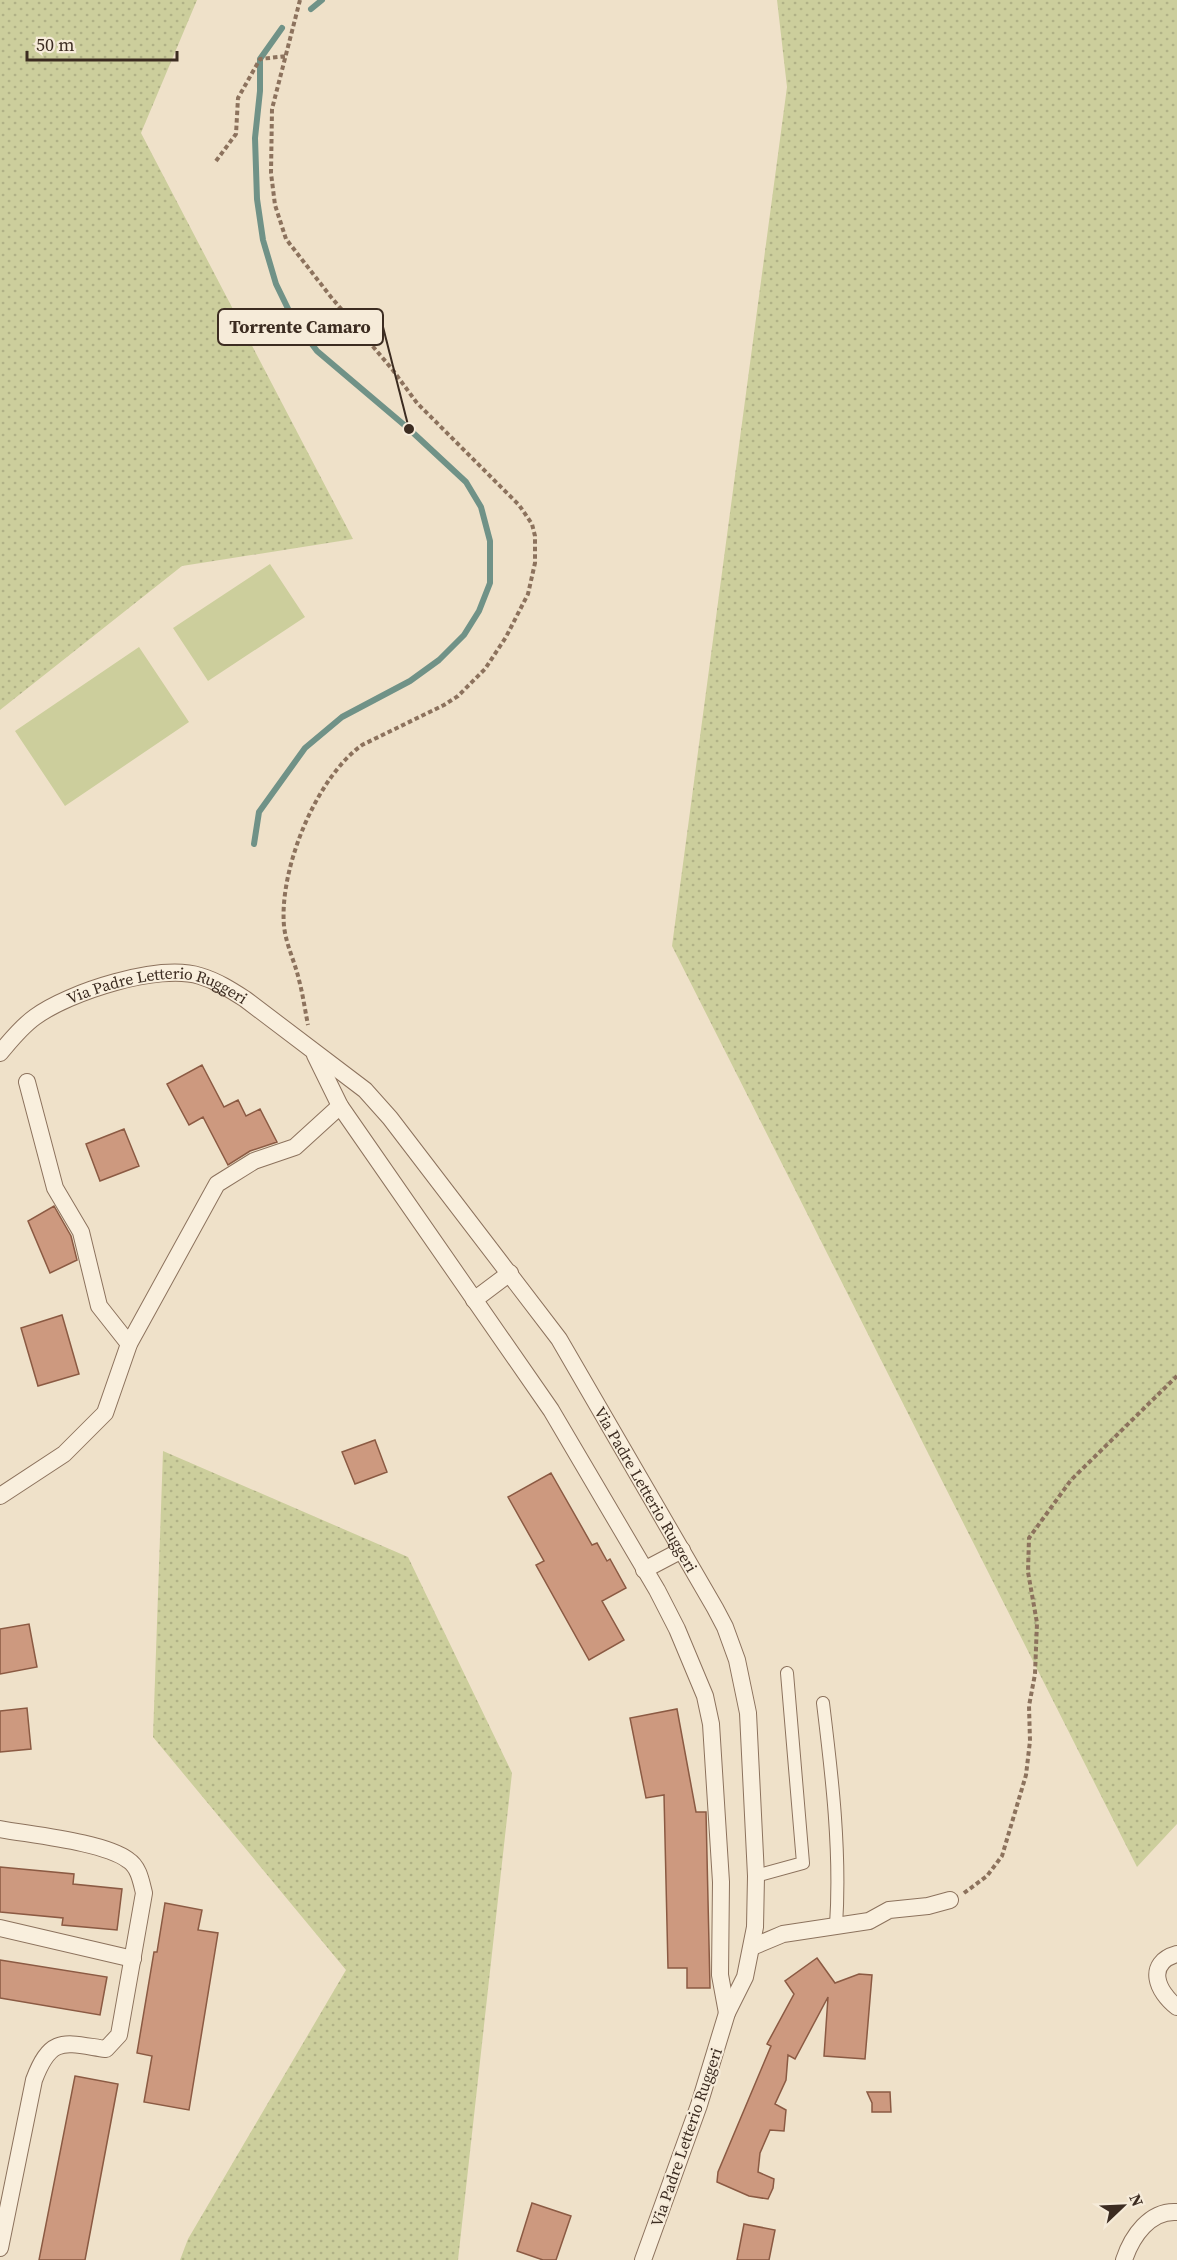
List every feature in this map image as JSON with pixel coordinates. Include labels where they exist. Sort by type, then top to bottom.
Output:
[{"type":"street","name":"Via Padre Letterio Ruggeri","points":[[0,1053],[17,1032],[33,1018],[66,998],[148,976],[174,972],[199,975],[224,986],[245,999],[365,1090],[390,1118],[559,1339],[725,1627],[742,1676],[748,1713],[756,1876],[752,1947],[745,1977],[727,2013],[699,2105],[646,2259]]},
{"type":"street","name":"Via Padre Letterio Ruggeri","points":[[314,1052],[340,1106],[552,1410],[657,1590],[677,1629],[705,1696],[711,1724],[721,1882],[720,1974],[727,2013]]},
{"type":"street","points":[[27,1082],[55,1188],[81,1232],[99,1306],[129,1344]]},
{"type":"street","points":[[0,1496],[64,1454],[105,1413],[129,1344],[217,1185],[254,1161],[295,1147],[340,1106]]},
{"type":"street","points":[[474,1300],[510,1273]]},
{"type":"street","points":[[645,1570],[682,1550]]},
{"type":"street","points":[[756,1876],[803,1863],[787,1673]]},
{"type":"street","points":[[823,1703],[831,1777],[838,1898],[836,1926]]},
{"type":"street","points":[[0,1829],[111,1851],[130,1860],[139,1873],[144,1893],[119,2035],[106,2049],[75,2043],[53,2047],[41,2061],[34,2080],[0,2248]]},
{"type":"street","points":[[752,1947],[783,1934],[869,1921],[889,1910],[928,1906],[950,1900]]},
{"type":"street","points":[[0,1928],[133,1959]]},
{"type":"street","points":[[1177,1954],[1170,1956],[1160,1965],[1158,1980],[1164,1995],[1177,2007]]},
{"type":"street","points":[[1124,2260],[1132,2240],[1150,2220],[1163,2212],[1177,2212]]},
{"type":"path","points":[[300,0],[272,109],[271,173],[275,205],[286,239],[417,403],[519,505],[532,524],[536,547],[528,594],[506,637],[485,669],[458,696],[444,705],[362,745],[350,754],[331,776],[307,821],[295,850],[289,876],[284,905],[284,927],[299,978],[314,1052]]},
{"type":"path","points":[[216,161],[236,134],[238,98],[260,59],[287,56]]},
{"type":"path","points":[[950,1900],[974,1887],[996,1866],[1005,1846],[1026,1775],[1030,1741],[1029,1706],[1035,1674],[1037,1623],[1028,1572],[1029,1538],[1071,1480],[1177,1376]]},
{"type":"green space","points":[[0,0],[197,0],[141,133],[353,539],[182,566],[0,710]]},
{"type":"green space","points":[[777,0],[1177,0],[1177,1824],[1137,1867],[672,946],[787,87]]},
{"type":"green space","points":[[270,564],[305,617],[208,681],[173,628]]},
{"type":"green space","points":[[139,647],[189,722],[65,806],[15,731]]},
{"type":"green space","points":[[163,1451],[408,1557],[512,1773],[458,2260],[180,2260],[188,2239],[346,1970],[153,1737]]},
{"type":"building","points":[[202,1065],[224,1107],[238,1100],[246,1116],[260,1109],[277,1142],[250,1151],[228,1165],[203,1117],[189,1125],[167,1084]]},
{"type":"building","points":[[124,1129],[139,1166],[100,1181],[86,1144]]},
{"type":"building","points":[[54,1206],[71,1236],[77,1260],[50,1273],[28,1221]]},
{"type":"building","points":[[62,1315],[79,1374],[38,1386],[21,1328]]},
{"type":"building","points":[[375,1440],[387,1472],[355,1484],[342,1452]]},
{"type":"building","points":[[551,1473],[592,1545],[597,1543],[607,1561],[610,1559],[626,1588],[602,1601],[624,1640],[589,1660],[536,1565],[544,1561],[508,1497]]},
{"type":"building","points":[[29,1624],[37,1667],[0,1674],[0,1629]]},
{"type":"building","points":[[27,1708],[31,1749],[0,1752],[0,1711]]},
{"type":"building","points":[[677,1709],[696,1812],[706,1812],[710,1988],[687,1988],[687,1968],[668,1968],[664,1795],[646,1798],[630,1718]]},
{"type":"building","points":[[0,1867],[74,1874],[73,1884],[122,1889],[117,1930],[62,1925],[63,1918],[0,1912]]},
{"type":"building","points":[[165,1903],[202,1910],[198,1930],[218,1933],[189,2110],[144,2102],[152,2056],[137,2053],[154,1952],[157,1952]]},
{"type":"building","points":[[817,1958],[835,1983],[859,1974],[872,1975],[865,2059],[824,2056],[828,1997],[795,2059],[788,2055],[786,2080],[775,2104],[786,2110],[784,2131],[770,2130],[760,2153],[758,2172],[774,2179],[773,2188],[768,2199],[749,2196],[717,2182],[718,2172],[771,2046],[767,2044],[794,1994],[785,1981]]},
{"type":"building","points":[[0,1960],[107,1977],[100,2015],[0,1998]]},
{"type":"building","points":[[75,2076],[118,2084],[85,2260],[39,2260]]},
{"type":"building","points":[[867,2092],[890,2092],[891,2112],[872,2112],[872,2103]]},
{"type":"building","points":[[532,2203],[571,2216],[556,2260],[543,2260],[517,2251]]},
{"type":"building","points":[[744,2224],[775,2230],[769,2260],[737,2260]]},
{"type":"waterway","points":[[311,9],[322,0]]},
{"type":"waterway","points":[[254,844],[259,812],[305,748],[342,717],[410,681],[439,660],[464,635],[479,611],[490,583],[490,541],[481,507],[466,482],[409,429],[317,351],[293,319],[276,284],[263,240],[257,199],[255,138],[260,91],[260,59],[282,28]]},
{"type":"place","name":"Torrente Camaro","points":[[409,429]]}]
